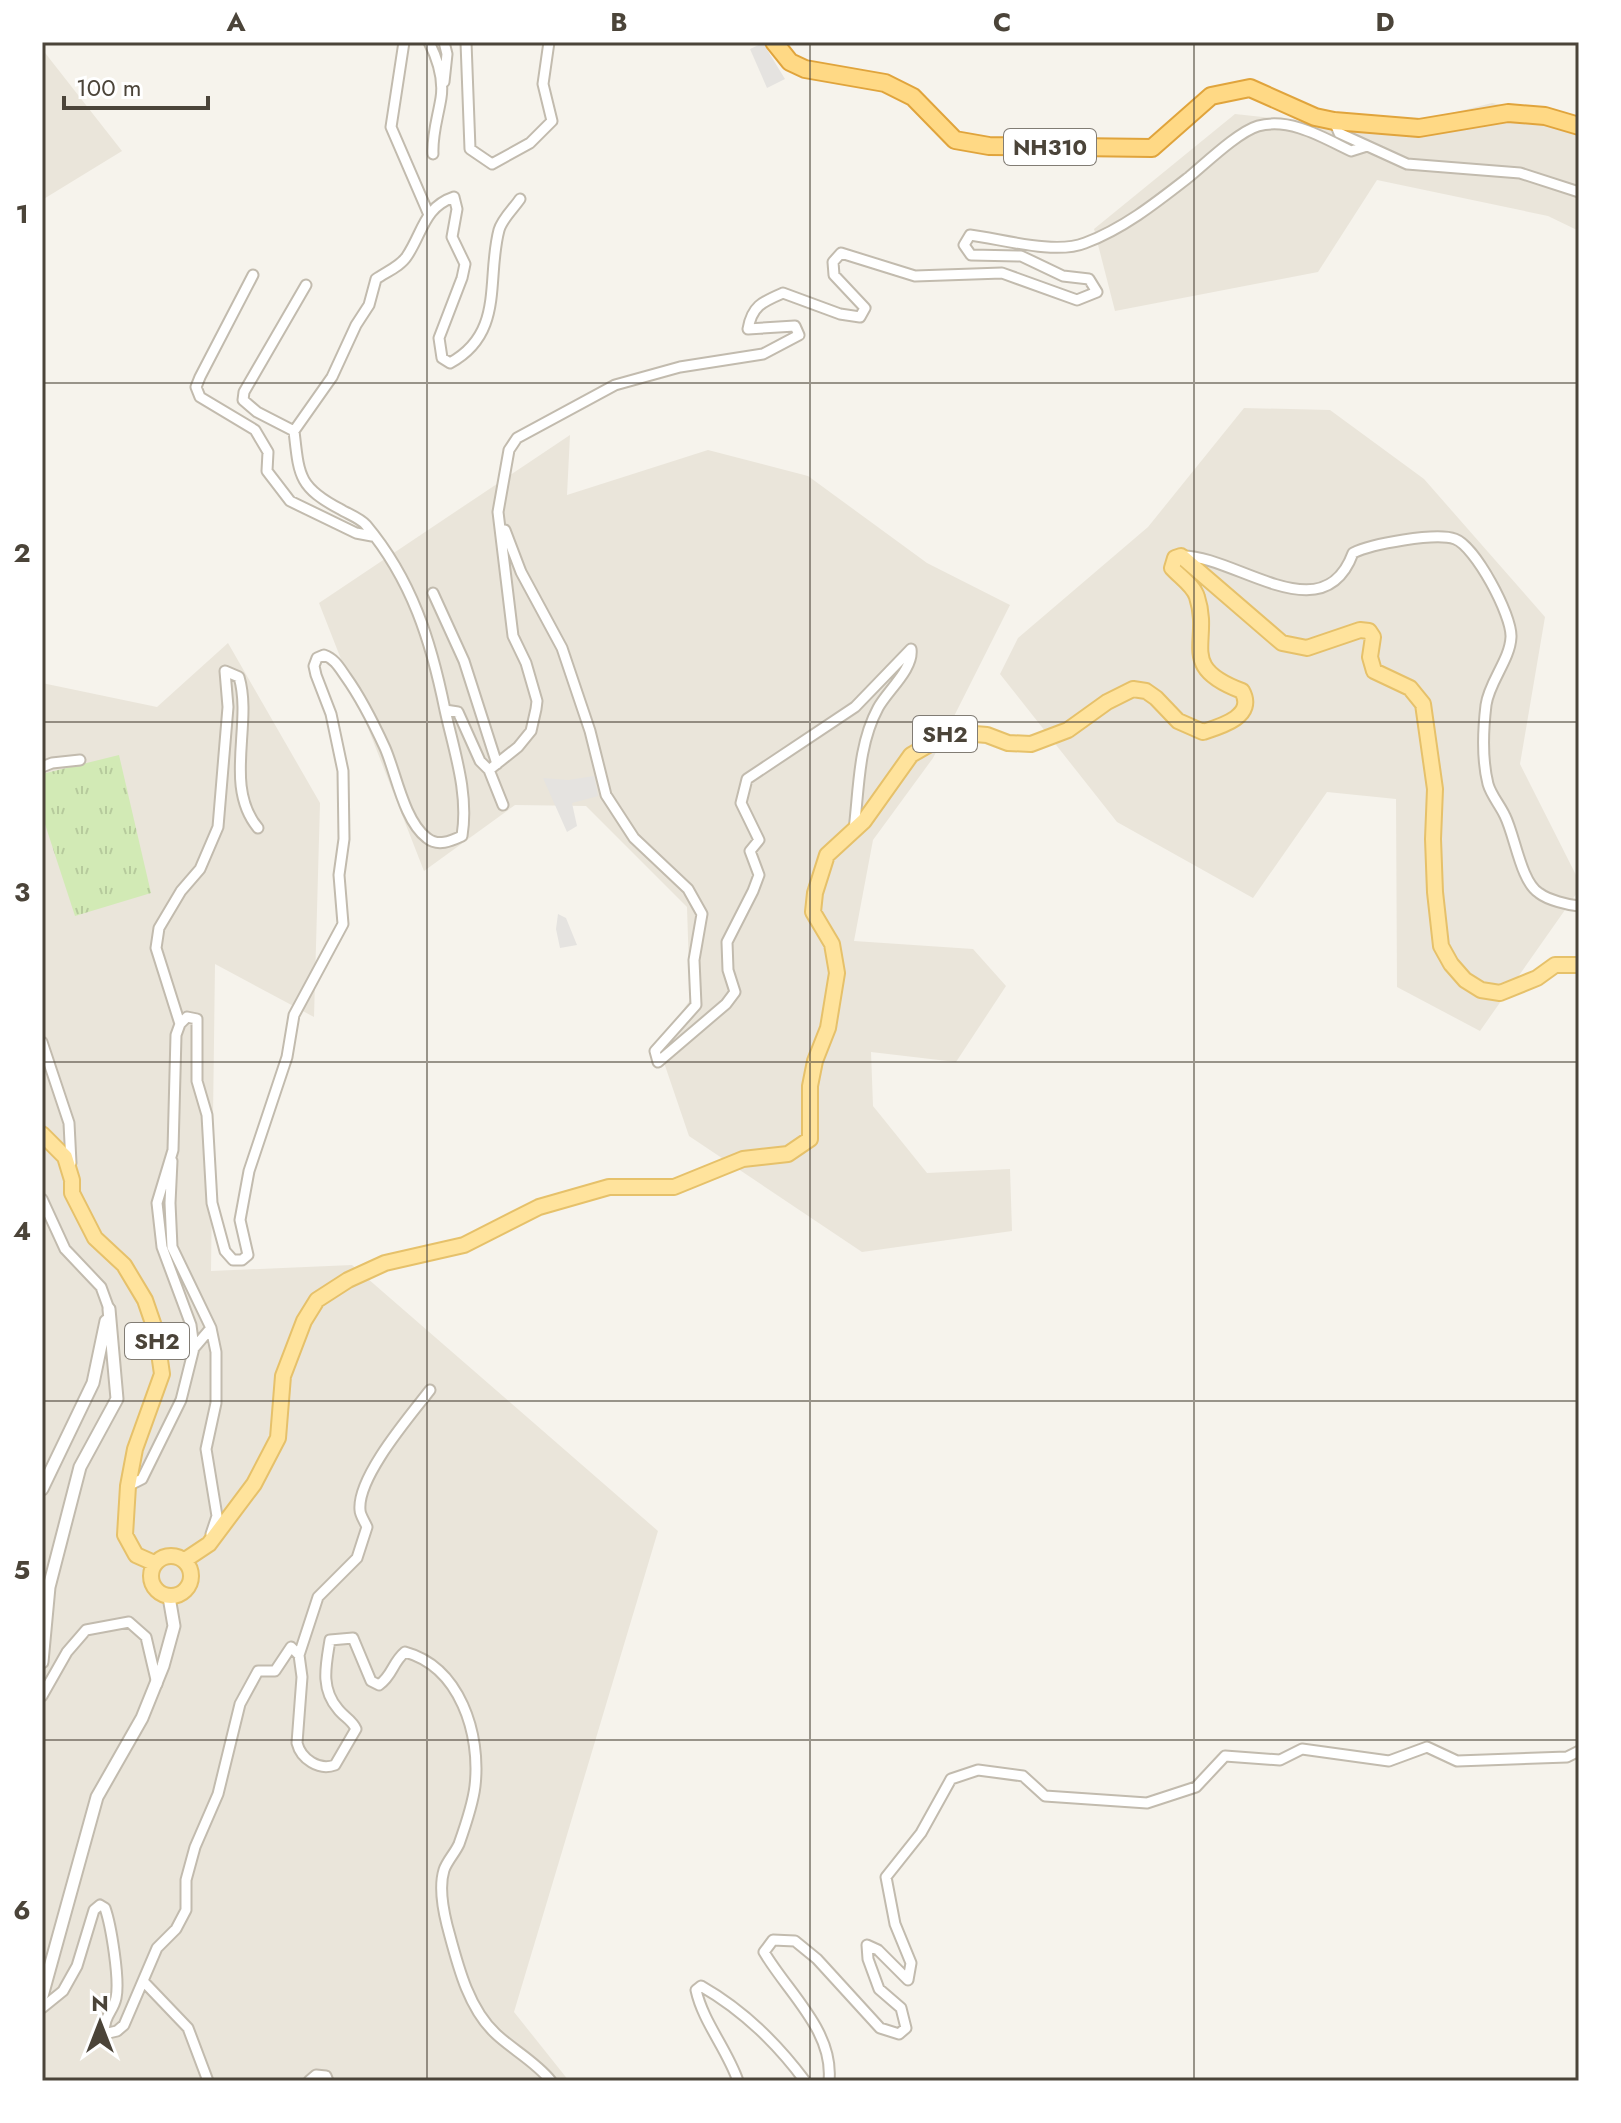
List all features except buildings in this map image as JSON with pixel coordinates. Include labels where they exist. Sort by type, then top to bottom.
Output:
[{"type":"highway","name":"NH310","points":[[774,42],[790,62],[805,69],[885,83],[913,97],[955,140],[989,146],[1152,148],[1211,96],[1250,88],[1315,117],[1334,121],[1419,128],[1508,113],[1545,116],[1579,126]]},
{"type":"main road","name":"SH2","points":[[169,1597],[152,1584],[154,1563],[169,1555],[185,1560],[209,1544],[254,1484],[278,1438],[283,1376],[304,1321],[317,1300],[348,1280],[385,1263],[464,1245],[539,1207],[609,1187],[674,1187],[743,1159],[788,1154],[810,1139],[810,1086],[815,1061],[828,1028],[837,973],[832,944],[813,912],[815,893],[827,855],[864,821],[911,755],[951,732],[987,735],[1008,743],[1031,744],[1068,730],[1107,702],[1133,689],[1146,691],[1178,721],[1203,732],[1230,723],[1245,708],[1246,698],[1242,691],[1224,684],[1204,664],[1198,649],[1200,623],[1197,594],[1172,568],[1175,558],[1181,556]]},
{"type":"main road","points":[[1181,556],[1282,643],[1307,648],[1360,630],[1369,631],[1373,637],[1370,657],[1374,671],[1410,688],[1423,704],[1435,789],[1435,879],[1441,946],[1465,980],[1481,990],[1500,993],[1537,978],[1555,965],[1579,965]]},
{"type":"main road","name":"SH2","points":[[42,1134],[65,1157],[72,1180],[72,1193],[95,1238],[124,1265],[145,1300],[156,1332],[162,1374],[135,1449],[128,1486],[125,1535],[136,1555],[154,1563]]},
{"type":"main road","points":[[169,1597],[185,1592],[190,1585],[192,1576],[185,1560]]},
{"type":"street","points":[[404,42],[391,127],[429,215]]},
{"type":"street","points":[[429,42],[440,75],[441,97]]},
{"type":"street","points":[[433,154],[432,138],[447,54],[444,42]]},
{"type":"street","points":[[466,42],[470,149],[492,164],[530,143],[552,121],[543,84],[549,42]]},
{"type":"street","points":[[1334,121],[1339,133],[1407,164],[1520,173],[1579,192]]},
{"type":"street","points":[[493,767],[518,747],[531,731],[537,701],[526,663],[513,636],[498,512],[509,450],[517,438],[615,385],[680,367],[763,354],[799,335],[795,326],[748,329],[750,315],[763,302],[783,293],[840,314],[860,317],[865,308],[834,275],[833,262],[841,253],[915,276],[1002,273],[1077,300],[1097,292],[1089,279],[1063,276],[1021,256],[971,255],[964,245],[970,235],[1064,248],[1085,244],[1139,215],[1204,163],[1258,126],[1290,125],[1351,151],[1367,146]]},
{"type":"street","points":[[209,1544],[217,1516],[206,1449],[216,1403],[216,1352],[211,1328],[172,1247],[170,1203],[176,1035],[187,1017],[197,1019],[197,1081],[207,1115],[212,1203],[225,1251],[233,1260],[242,1260],[248,1255],[240,1220],[249,1171],[287,1057],[294,1015],[343,924],[339,875],[344,839],[343,771],[331,714],[314,666],[317,658],[324,655],[332,658],[354,688],[385,747],[410,816],[425,837],[446,843],[462,836],[465,808],[465,796],[429,639],[394,562],[365,523],[318,497],[299,473],[294,431],[332,377],[356,325],[369,305],[376,279],[405,259],[439,202],[454,197],[457,209],[452,237],[465,264],[439,338],[442,358],[450,363],[477,342],[488,315],[500,227],[520,199]]},
{"type":"street","points":[[253,275],[200,377],[196,387],[200,397],[255,430],[268,452],[267,471],[290,501],[356,533],[372,536]]},
{"type":"street","points":[[294,431],[249,407],[243,400],[244,392],[306,285]]},
{"type":"street","points":[[498,512],[521,572],[562,648],[590,731],[606,795],[634,838],[688,889],[702,914],[694,960],[696,1005],[655,1051],[658,1062],[726,1004],[735,992],[728,970],[727,942],[759,875],[750,851],[759,840],[741,803],[747,779],[855,707],[911,649],[908,665],[879,706],[865,736],[854,830]]},
{"type":"street","points":[[1181,556],[1193,556],[1293,589],[1319,589],[1335,582],[1348,567],[1353,553],[1364,547],[1439,538],[1455,539],[1466,548],[1491,580],[1504,607],[1511,636],[1487,702],[1485,751],[1489,786],[1505,816],[1527,880],[1538,893],[1579,906]]},
{"type":"street","points":[[433,593],[464,661],[503,805]]},
{"type":"street","points":[[180,1024],[156,948],[159,928],[181,891],[200,869],[218,827],[228,707],[225,671],[239,677],[242,688],[244,702],[240,736],[244,800],[250,819],[258,828]]},
{"type":"street","points":[[445,710],[458,712],[480,761],[493,767]]},
{"type":"street","points":[[42,767],[80,760]]},
{"type":"street","points":[[42,1042],[69,1123],[72,1180]]},
{"type":"street","points":[[128,1486],[142,1479],[181,1400],[194,1348],[191,1325],[162,1247],[157,1203],[173,1150]]},
{"type":"street","points":[[42,1199],[65,1249],[101,1287],[109,1309],[117,1399],[80,1467],[49,1587],[42,1662]]},
{"type":"street","points":[[42,1489],[93,1383],[109,1309]]},
{"type":"street","points":[[194,1348],[211,1328]]},
{"type":"street","points":[[430,1390],[388,1444],[361,1494],[360,1512],[367,1527],[357,1558],[318,1597],[299,1655],[302,1677],[297,1743],[299,1753],[318,1766],[330,1768],[335,1765],[356,1729],[328,1693],[324,1676],[330,1640],[353,1638],[371,1681],[379,1685],[389,1678],[397,1659],[405,1652],[419,1656],[457,1691],[469,1722],[475,1758],[475,1786],[458,1846],[443,1871],[442,1896],[446,1922],[476,2010],[494,2032],[551,2081]]},
{"type":"street","points":[[42,1996],[97,1797],[142,1718],[157,1684],[174,1626],[169,1597]]},
{"type":"street","points":[[42,1696],[67,1652],[86,1630],[129,1622],[146,1637],[157,1684]]},
{"type":"street","points":[[42,2008],[63,1991],[70,1979],[94,1910],[100,1905],[105,1908],[111,1927],[116,1998],[104,2019],[104,2034],[117,2031],[124,2025],[157,1948],[176,1929],[186,1910],[186,1880],[195,1847],[218,1794],[240,1704],[258,1671],[275,1671],[291,1647],[299,1655]]},
{"type":"street","points":[[829,2081],[831,2064],[823,2037],[764,1952],[773,1940],[795,1941],[817,1959],[880,2028],[899,2034],[906,2028],[901,2008],[879,1989],[868,1959],[867,1945],[878,1950],[908,1980],[911,1963],[895,1924],[886,1877],[921,1833],[951,1779],[978,1770],[1023,1776],[1045,1796],[1147,1803],[1196,1787],[1225,1756],[1280,1760],[1302,1749],[1389,1761],[1427,1747],[1457,1761],[1567,1757],[1579,1751]]},
{"type":"street","points":[[144,1982],[188,2028],[208,2081]]},
{"type":"street","points":[[738,2081],[722,2044],[700,2008],[696,1990],[701,1986],[732,2003],[783,2052],[805,2081]]},
{"type":"street","points":[[309,2081],[316,2075],[326,2076],[328,2081]]},
{"type":"shaded area","points":[[763,43],[785,79],[767,88],[750,49]]},
{"type":"shaded area","points":[[42,49],[122,151],[42,200]]},
{"type":"shaded area","points":[[1492,103],[1579,120],[1579,231],[1548,216],[1377,180],[1318,272],[1115,311],[1094,229],[1235,114],[1384,130]]},
{"type":"shaded area","points":[[1244,408],[1330,410],[1424,479],[1545,617],[1520,764],[1579,881],[1579,890],[1480,1031],[1397,987],[1396,799],[1327,792],[1253,898],[1117,822],[1000,674],[1018,638],[1148,527]]},
{"type":"shaded area","points":[[570,435],[567,495],[708,450],[808,476],[927,563],[1010,605],[933,758],[873,840],[854,941],[973,949],[1006,986],[956,1062],[871,1052],[873,1106],[927,1173],[1010,1169],[1012,1231],[862,1252],[689,1136],[658,1045],[690,1000],[687,907],[586,806],[515,805],[424,871],[319,603]]},
{"type":"shaded area","points":[[228,643],[320,803],[314,1017],[215,964],[211,1271],[352,1265],[658,1531],[514,2012],[569,2081],[42,2081],[42,683],[157,707]]},
{"type":"shaded area","points":[[594,776],[598,796],[572,803],[577,826],[567,832],[543,778],[568,780]]},
{"type":"shaded area","points":[[558,914],[566,918],[577,945],[560,948],[556,929]]},
{"type":"green space","points":[[119,755],[151,893],[75,916],[42,815],[42,774]]}]
